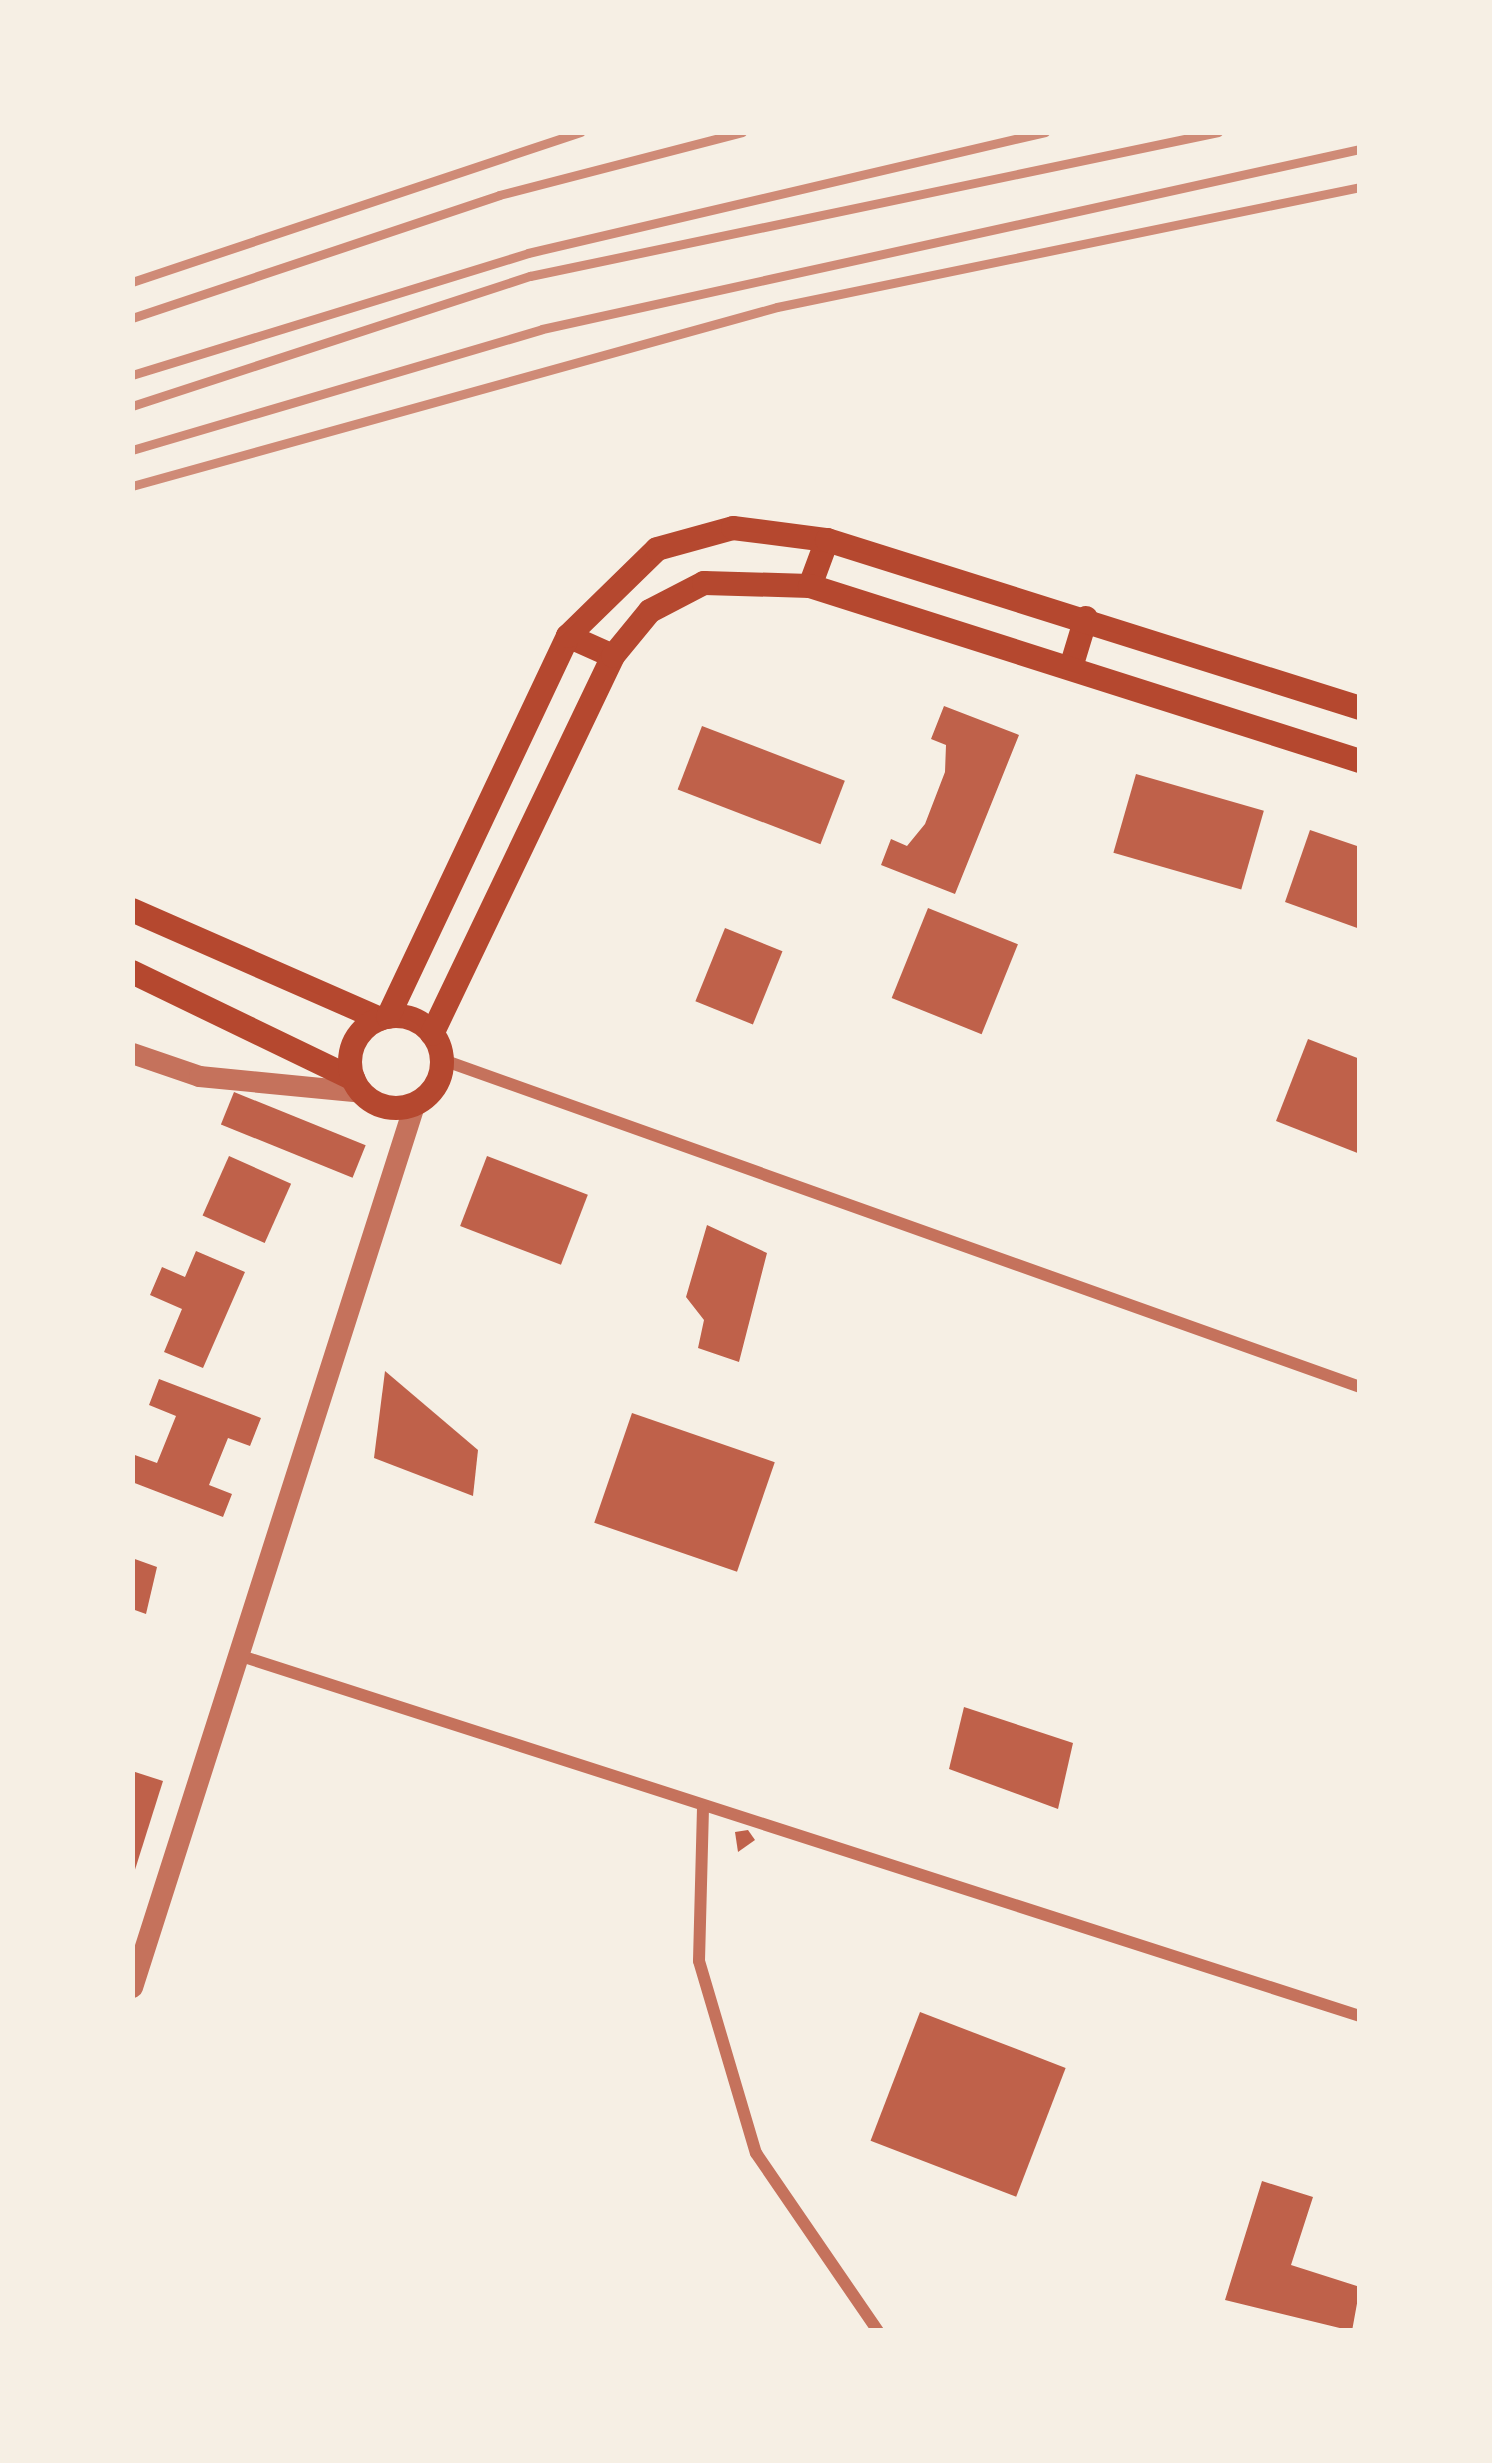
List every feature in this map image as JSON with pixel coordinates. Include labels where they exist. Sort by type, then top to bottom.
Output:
[{"type":"main road","points":[[357,1086],[351,1051],[384,1018],[568,636],[657,548],[733,528],[827,540],[1360,708]]},
{"type":"main road","points":[[810,586],[827,540]]},
{"type":"main road","points":[[132,972],[357,1086],[385,1107],[414,1106],[443,1060],[432,1034],[613,656],[650,611],[704,583],[810,586],[1072,664],[1360,760]]},
{"type":"main road","points":[[1072,664],[1086,618]]},
{"type":"main road","points":[[568,636],[613,656]]},
{"type":"main road","points":[[132,910],[432,1034]]},
{"type":"street","points":[[132,1053],[199,1076],[357,1086]]},
{"type":"street","points":[[443,1060],[1360,1388]]},
{"type":"street","points":[[132,1987],[234,1653],[414,1106]]},
{"type":"street","points":[[234,1653],[703,1808],[1360,2016]]},
{"type":"street","points":[[703,1808],[699,1961],[756,2153],[878,2331]]},
{"type":"building","points":[[944,706],[1019,735],[955,894],[881,865],[891,839],[907,846],[925,824],[945,772],[946,745],[931,739]]},
{"type":"building","points":[[702,726],[845,781],[820,844],[678,789]]},
{"type":"building","points":[[1136,774],[1264,811],[1241,889],[1113,853]]},
{"type":"building","points":[[1310,830],[1360,847],[1360,929],[1285,902]]},
{"type":"building","points":[[928,908],[1018,944],[982,1034],[892,998]]},
{"type":"building","points":[[725,928],[782,951],[753,1024],[695,1001]]},
{"type":"building","points":[[1308,1039],[1360,1059],[1360,1154],[1276,1121]]},
{"type":"building","points":[[234,1092],[366,1145],[353,1178],[221,1124]]},
{"type":"building","points":[[229,1156],[291,1184],[265,1243],[203,1215]]},
{"type":"building","points":[[487,1156],[588,1195],[561,1265],[460,1226]]},
{"type":"building","points":[[707,1225],[767,1253],[739,1362],[698,1348],[704,1320],[686,1297]]},
{"type":"building","points":[[196,1251],[245,1272],[203,1368],[164,1352],[182,1309],[150,1295],[162,1267],[185,1277]]},
{"type":"building","points":[[385,1371],[478,1450],[473,1496],[374,1458]]},
{"type":"building","points":[[159,1379],[261,1418],[250,1446],[228,1438],[209,1485],[232,1494],[223,1517],[132,1482],[132,1454],[157,1463],[176,1416],[149,1405]]},
{"type":"building","points":[[632,1413],[775,1462],[737,1572],[594,1523]]},
{"type":"building","points":[[132,1558],[157,1567],[146,1614],[132,1609]]},
{"type":"building","points":[[964,1707],[1073,1743],[1058,1809],[949,1769]]},
{"type":"building","points":[[132,1771],[163,1781],[133,1876],[132,1875]]},
{"type":"building","points":[[748,1830],[755,1840],[738,1852],[735,1832]]},
{"type":"building","points":[[920,2012],[1066,2068],[1016,2197],[871,2141]]},
{"type":"building","points":[[1262,2181],[1313,2197],[1291,2265],[1360,2287],[1352,2331],[1225,2300]]},
{"type":"railway","points":[[132,282],[581,132]]},
{"type":"railway","points":[[132,318],[499,195],[742,132]]},
{"type":"railway","points":[[132,375],[528,253],[1045,132]]},
{"type":"railway","points":[[132,406],[530,276],[1218,132]]},
{"type":"railway","points":[[132,450],[542,329],[1360,149]]},
{"type":"railway","points":[[132,486],[777,307],[1360,187]]}]
